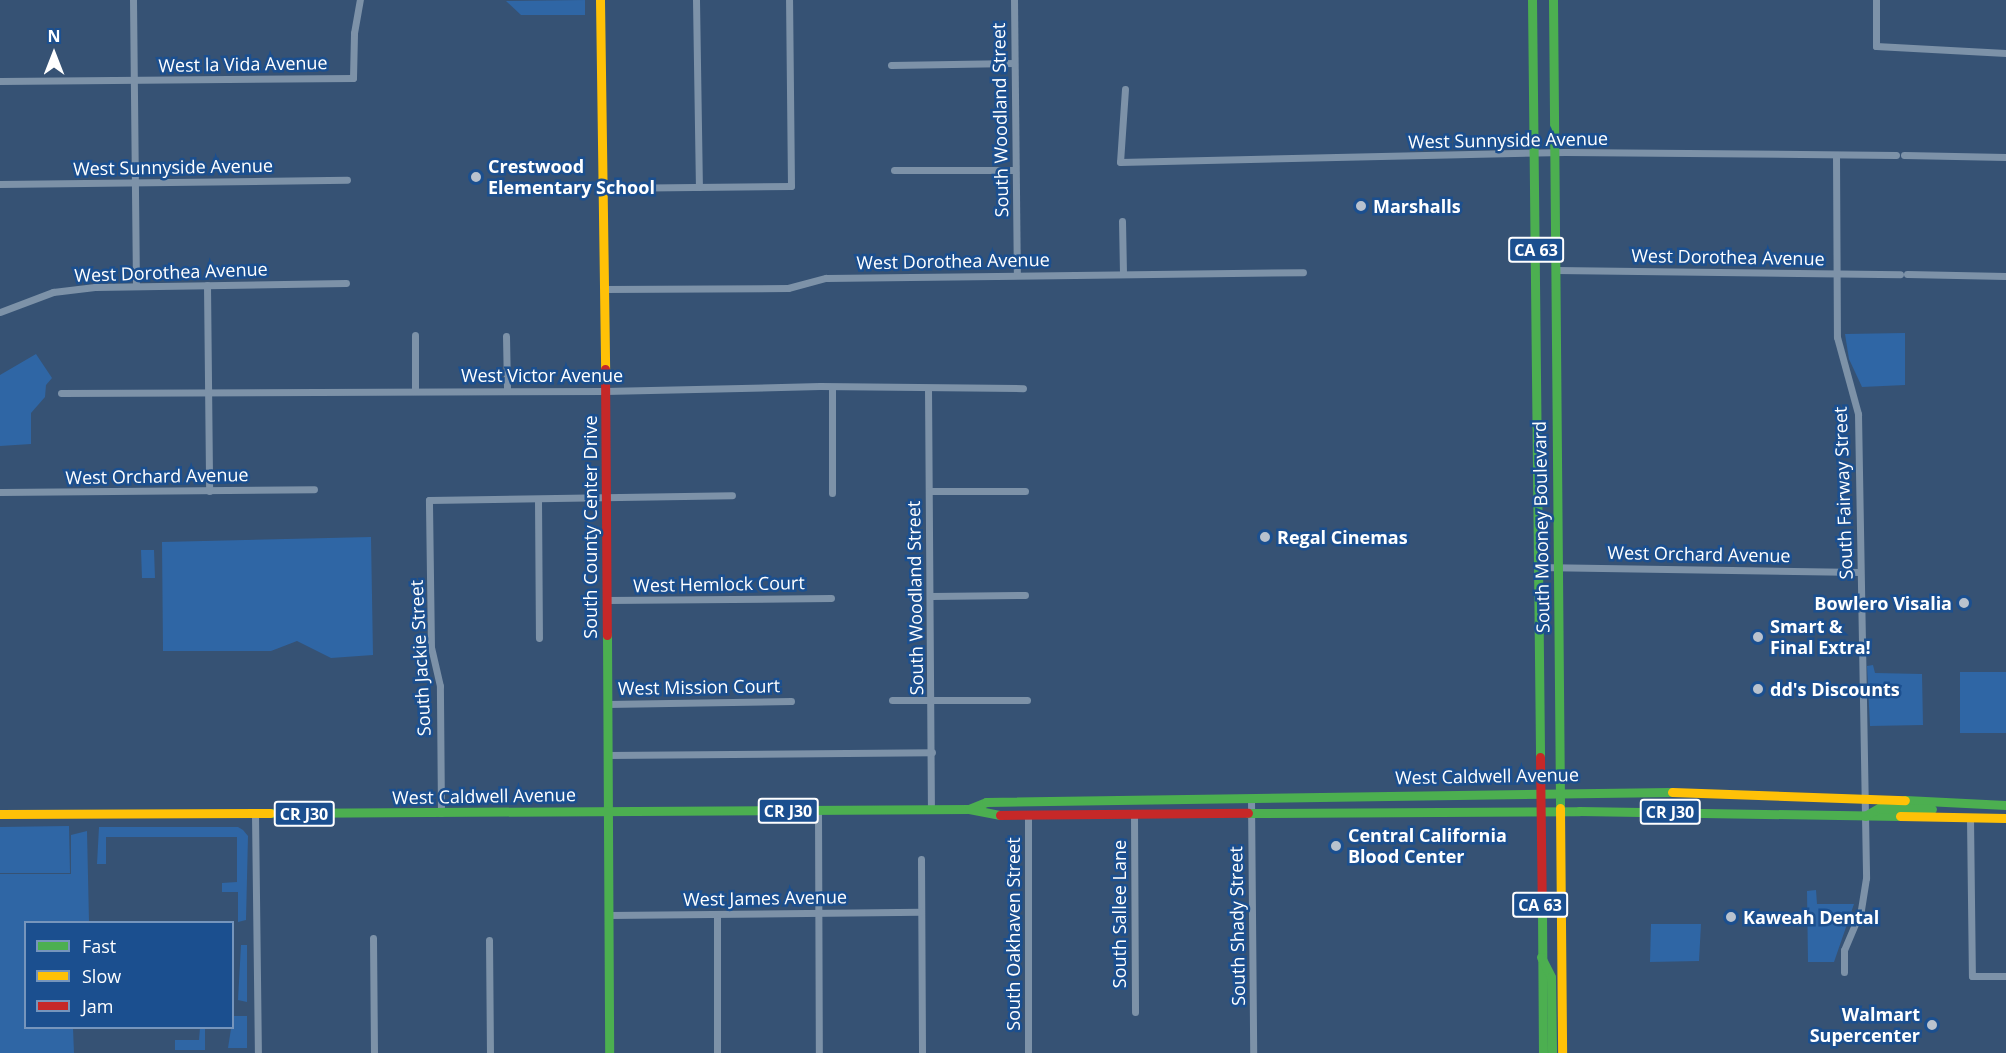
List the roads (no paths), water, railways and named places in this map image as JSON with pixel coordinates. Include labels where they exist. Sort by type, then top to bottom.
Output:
[{"type":"main road","name":"South County Center Drive","points":[[600,0],[607,499],[609,1053]]},
{"type":"main road","name":"South Mooney Boulevard","points":[[1532,0],[1543,1053]]},
{"type":"main road","name":"South Mooney Boulevard","points":[[1553,0],[1562,1053]]},
{"type":"main road","name":"West Caldwell Avenue","points":[[969,809],[986,802],[1539,792],[1865,799],[2006,805]]},
{"type":"main road","points":[[1028,815],[1035,807],[1094,807],[1113,800]]},
{"type":"main road","points":[[1865,816],[1879,808],[1985,810],[1993,805]]},
{"type":"main road","name":"West Caldwell Avenue","points":[[0,814],[441,813],[931,808],[969,809],[985,815],[1251,815],[1561,811],[2006,818]]},
{"type":"main road","points":[[1541,956],[1551,977],[1552,1053]]},
{"type":"street","points":[[132,0],[136,286]]},
{"type":"street","name":"West la Vida Avenue","points":[[0,81],[353,78],[354,33],[360,0]]},
{"type":"street","points":[[696,0],[699,187]]},
{"type":"street","points":[[602,188],[791,186],[789,0]]},
{"type":"street","name":"South Woodland Street","points":[[1014,0],[1017,275]]},
{"type":"street","points":[[1876,0],[1876,46],[2006,53]]},
{"type":"street","points":[[891,65],[1014,63]]},
{"type":"street","name":"West Sunnyside Avenue","points":[[1125,89],[1120,162],[1554,152],[1896,155]]},
{"type":"street","name":"South Fairway Street","points":[[1836,155],[1838,349],[1858,414],[1866,878],[1861,910],[1844,950],[1844,972]]},
{"type":"street","points":[[1904,155],[2006,157]]},
{"type":"street","points":[[894,170],[1015,170]]},
{"type":"street","name":"West Sunnyside Avenue","points":[[0,184],[347,180]]},
{"type":"street","points":[[1122,221],[1123,274]]},
{"type":"street","name":"West Dorothea Avenue","points":[[1556,270],[2006,276]]},
{"type":"street","name":"West Dorothea Avenue","points":[[604,289],[788,288],[826,278],[1303,272]]},
{"type":"street","name":"West Dorothea Avenue","points":[[0,312],[32,298],[70,289],[346,283]]},
{"type":"street","points":[[207,285],[209,491]]},
{"type":"street","points":[[415,335],[415,390]]},
{"type":"street","points":[[506,336],[507,390]]},
{"type":"street","points":[[832,387],[832,493]]},
{"type":"street","name":"West Victor Avenue","points":[[62,393],[605,391],[832,387],[1023,388]]},
{"type":"street","name":"South Woodland Street","points":[[928,388],[931,808]]},
{"type":"street","name":"West Orchard Avenue","points":[[0,492],[314,489]]},
{"type":"street","points":[[929,491],[1024,491]]},
{"type":"street","points":[[539,638],[538,500],[732,495]]},
{"type":"street","name":"South Jackie Street","points":[[441,813],[440,687],[431,648],[429,500],[538,500]]},
{"type":"street","name":"West Orchard Avenue","points":[[1537,567],[1860,572]]},
{"type":"street","points":[[931,596],[1026,595]]},
{"type":"street","name":"West Hemlock Court","points":[[607,600],[831,598]]},
{"type":"street","points":[[892,700],[1027,700]]},
{"type":"street","name":"West Mission Court","points":[[607,704],[791,701]]},
{"type":"street","points":[[607,755],[932,753]]},
{"type":"street","name":"South Shady Street","points":[[1251,799],[1253,1053]]},
{"type":"street","points":[[818,810],[819,1053]]},
{"type":"street","points":[[255,814],[258,1053]]},
{"type":"street","name":"South Oakhaven Street","points":[[1028,815],[1028,1053]]},
{"type":"street","name":"South Sallee Lane","points":[[1134,815],[1135,1012]]},
{"type":"street","points":[[1970,818],[1972,976],[2006,976]]},
{"type":"street","points":[[921,859],[922,1053]]},
{"type":"street","name":"West James Avenue","points":[[609,915],[921,912]]},
{"type":"street","points":[[717,914],[717,1053]]},
{"type":"street","points":[[373,938],[375,1053]]},
{"type":"street","points":[[489,940],[490,1053]]},
{"type":"place","name":"Crestwood Elementary School","points":[[476,177]]},
{"type":"place","name":"Marshalls","points":[[1361,206]]},
{"type":"place","name":"Regal Cinemas","points":[[1265,537]]},
{"type":"place","name":"Bowlero Visalia","points":[[1964,603]]},
{"type":"place","name":"Smart & Final Extra!","points":[[1758,637]]},
{"type":"place","name":"dd's Discounts","points":[[1758,689]]},
{"type":"place","name":"Central California Blood Center","points":[[1336,846]]},
{"type":"place","name":"Kaweah Dental","points":[[1731,917]]},
{"type":"place","name":"Walmart Supercenter","points":[[1932,1025]]}]
